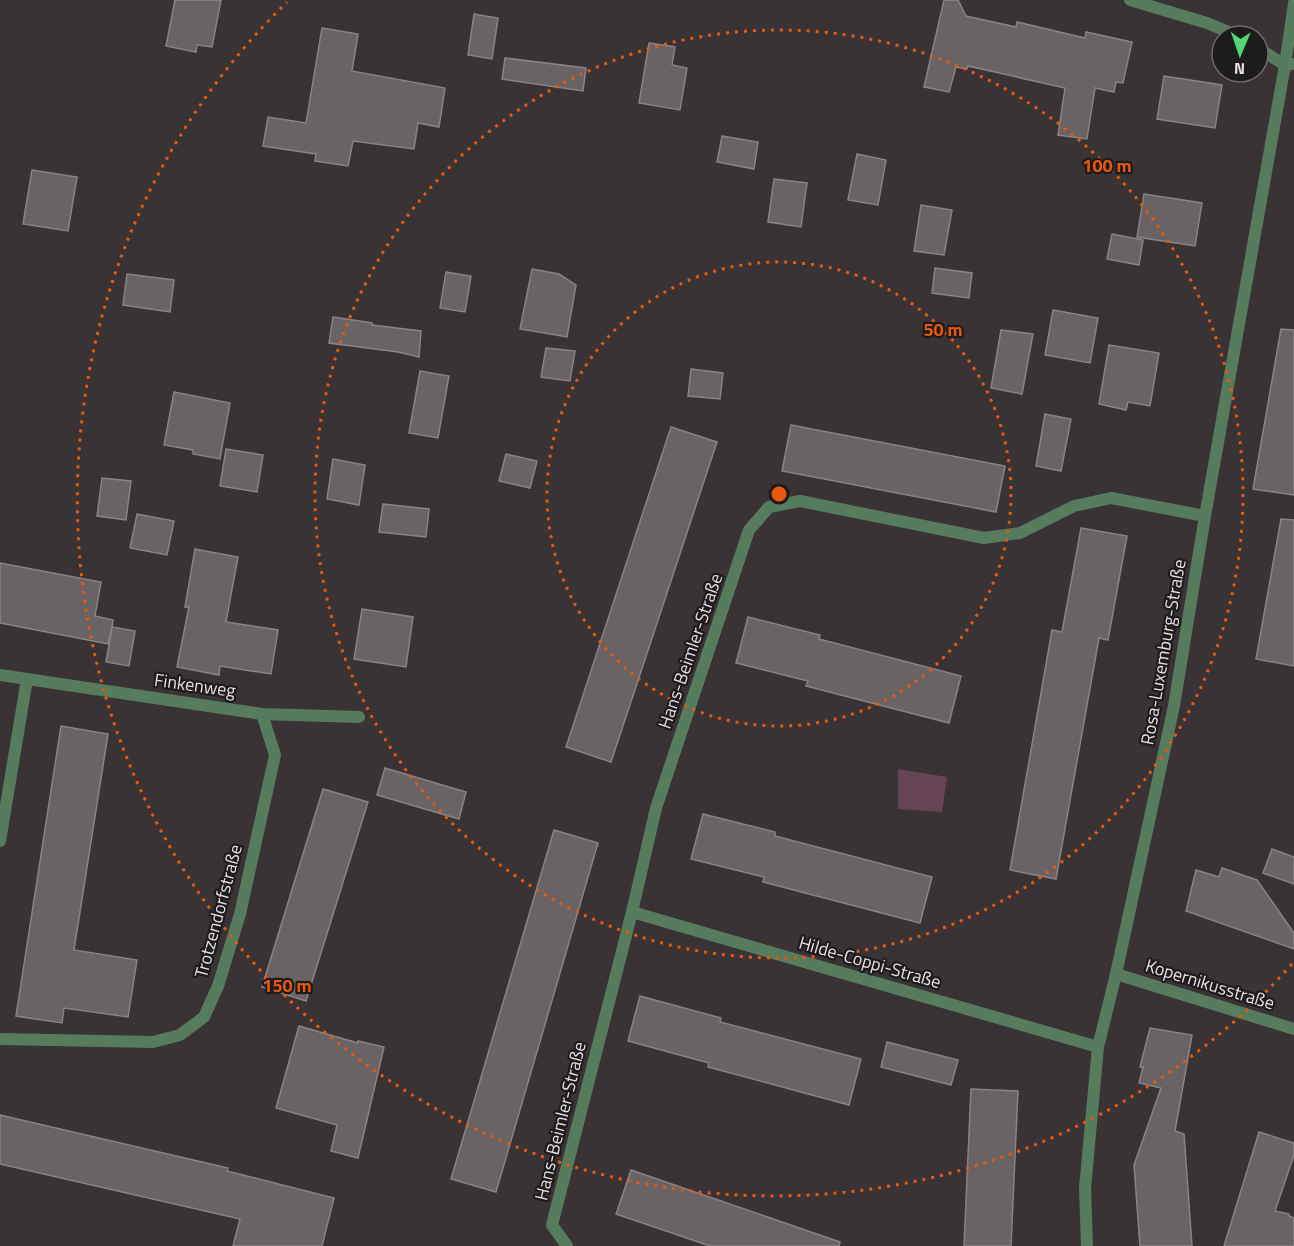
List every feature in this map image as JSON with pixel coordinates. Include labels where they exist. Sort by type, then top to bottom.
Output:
[{"type":"street","points":[[1130,0],[1210,24]]},
{"type":"street","name":"Rosa-Luxemburg-Straße","points":[[1087,1246],[1085,1188],[1098,1047],[1174,706],[1205,516],[1290,64],[1294,3]]},
{"type":"street","points":[[1270,54],[1290,64]]},
{"type":"street","name":"Hans-Beimler-Straße","points":[[567,1246],[552,1225],[632,912],[656,808],[749,530],[769,507],[800,501],[984,538],[1020,533],[1074,506],[1111,498],[1205,516]]},
{"type":"street","name":"Finkenweg","points":[[0,675],[262,714],[359,717]]},
{"type":"street","points":[[0,841],[27,679]]},
{"type":"street","name":"Trotzendorfstraße","points":[[0,1039],[153,1042],[180,1035],[204,1017],[218,986],[240,914],[275,755],[262,714]]},
{"type":"street","name":"Hilde-Coppi-Straße","points":[[632,912],[1098,1047]]},
{"type":"street","name":"Kopernikusstraße","points":[[1116,974],[1294,1029]]},
{"type":"shaded area","points":[[898,769],[947,777],[942,812],[898,809]]},
{"type":"building","points":[[175,0],[221,0],[212,47],[197,45],[196,52],[166,46]]},
{"type":"building","points":[[944,0],[958,0],[966,16],[1016,27],[1017,22],[1085,38],[1086,32],[1132,42],[1123,83],[1116,82],[1114,92],[1095,88],[1087,139],[1058,135],[1065,88],[968,66],[967,69],[956,67],[949,92],[924,87]]},
{"type":"building","points":[[474,14],[498,18],[492,59],[468,55]]},
{"type":"building","points":[[322,28],[358,34],[352,71],[445,88],[439,127],[418,123],[414,149],[353,141],[348,166],[315,161],[316,154],[263,146],[268,117],[306,123]]},
{"type":"building","points":[[649,43],[675,47],[672,65],[687,68],[680,110],[639,103]]},
{"type":"building","points":[[505,58],[586,68],[583,91],[502,79]]},
{"type":"building","points":[[1164,76],[1222,85],[1215,128],[1157,119]]},
{"type":"building","points":[[722,136],[758,142],[754,169],[717,162]]},
{"type":"building","points":[[857,154],[886,160],[878,205],[848,200]]},
{"type":"building","points":[[32,170],[77,177],[68,231],[23,224]]},
{"type":"building","points":[[774,179],[807,183],[801,227],[768,222]]},
{"type":"building","points":[[1144,194],[1202,203],[1195,246],[1137,237]]},
{"type":"building","points":[[921,205],[952,210],[944,255],[914,251]]},
{"type":"building","points":[[1112,234],[1143,240],[1139,265],[1107,259]]},
{"type":"building","points":[[935,268],[972,273],[969,298],[932,293]]},
{"type":"building","points":[[532,269],[559,274],[576,285],[567,337],[520,329]]},
{"type":"building","points":[[446,272],[471,276],[465,312],[440,308]]},
{"type":"building","points":[[127,274],[174,280],[170,312],[123,305]]},
{"type":"building","points":[[1053,310],[1098,318],[1090,363],[1045,355]]},
{"type":"building","points":[[333,317],[421,331],[419,357],[329,343]]},
{"type":"building","points":[[1281,329],[1294,330],[1294,495],[1253,489]]},
{"type":"building","points":[[1001,330],[1033,334],[1022,394],[991,388]]},
{"type":"building","points":[[1109,345],[1159,353],[1150,406],[1128,402],[1126,410],[1099,404]]},
{"type":"building","points":[[546,348],[575,351],[570,381],[541,377]]},
{"type":"building","points":[[691,369],[723,373],[720,399],[688,396]]},
{"type":"building","points":[[420,371],[449,376],[438,438],[409,433]]},
{"type":"building","points":[[174,392],[230,403],[220,459],[193,454],[193,450],[164,445]]},
{"type":"building","points":[[1045,414],[1071,419],[1061,471],[1036,466]]},
{"type":"building","points":[[791,425],[1005,466],[996,512],[782,471]]},
{"type":"building","points":[[671,427],[717,442],[611,762],[566,747]]},
{"type":"building","points":[[226,449],[263,455],[257,492],[220,486]]},
{"type":"building","points":[[506,454],[537,461],[530,488],[499,481]]},
{"type":"building","points":[[333,459],[365,465],[359,505],[327,499]]},
{"type":"building","points":[[102,478],[131,481],[126,520],[97,516]]},
{"type":"building","points":[[383,504],[429,509],[426,537],[379,532]]},
{"type":"building","points":[[137,514],[174,521],[167,555],[130,548]]},
{"type":"building","points":[[1281,519],[1294,520],[1294,666],[1256,659]]},
{"type":"building","points":[[1081,528],[1127,536],[1108,640],[1099,638],[1056,879],[1010,870],[1052,630],[1062,632]]},
{"type":"building","points":[[195,549],[238,557],[226,622],[278,630],[271,674],[220,666],[219,675],[177,667],[189,607],[185,607]]},
{"type":"building","points":[[0,563],[101,582],[95,616],[113,620],[112,627],[135,631],[129,666],[106,662],[112,628],[108,644],[0,623]]},
{"type":"building","points":[[362,609],[413,617],[406,667],[354,659]]},
{"type":"building","points":[[748,617],[820,635],[819,639],[961,676],[949,723],[806,686],[808,681],[736,663]]},
{"type":"building","points":[[61,726],[108,734],[74,950],[137,960],[128,1017],[64,1008],[62,1023],[16,1016]]},
{"type":"building","points":[[385,768],[466,792],[459,819],[377,795]]},
{"type":"building","points":[[323,789],[368,802],[306,1001],[262,987]]},
{"type":"building","points":[[703,814],[775,832],[775,836],[932,877],[920,923],[763,882],[764,877],[691,859]]},
{"type":"building","points":[[554,830],[598,843],[496,1192],[451,1179]]},
{"type":"building","points":[[1272,849],[1294,857],[1294,884],[1263,873]]},
{"type":"building","points":[[1222,868],[1257,880],[1294,933],[1294,949],[1186,911],[1196,870],[1219,877]]},
{"type":"building","points":[[640,996],[721,1018],[720,1022],[861,1059],[849,1105],[708,1067],[709,1063],[628,1041]]},
{"type":"building","points":[[299,1026],[358,1043],[358,1041],[384,1047],[358,1158],[331,1151],[337,1125],[276,1108]]},
{"type":"building","points":[[1150,1028],[1192,1035],[1175,1131],[1184,1134],[1192,1246],[1140,1246],[1134,1165],[1161,1088],[1139,1083],[1143,1067],[1140,1067]]},
{"type":"building","points":[[887,1042],[958,1060],[951,1085],[881,1067]]},
{"type":"building","points":[[971,1089],[1018,1091],[1011,1246],[964,1246]]},
{"type":"building","points":[[0,1115],[228,1168],[227,1171],[334,1198],[322,1246],[233,1246],[240,1219],[0,1164]]},
{"type":"building","points":[[1259,1132],[1294,1143],[1294,1155],[1275,1211],[1289,1214],[1294,1218],[1294,1246],[1224,1246]]},
{"type":"building","points":[[631,1170],[840,1242],[839,1246],[710,1246],[616,1214]]}]
